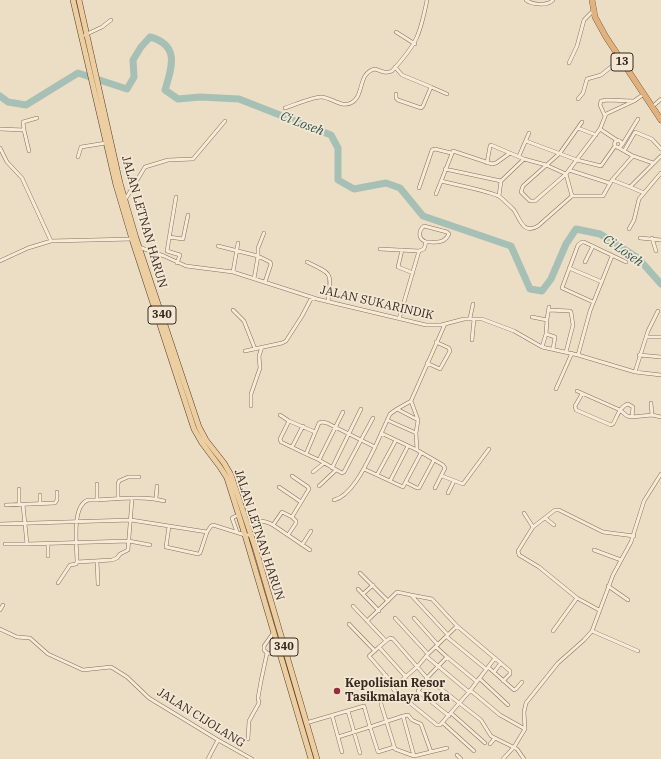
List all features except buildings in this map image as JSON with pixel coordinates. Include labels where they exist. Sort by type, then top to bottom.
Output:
[{"type":"highway","name":"13","points":[[592,0],[593,11],[601,27],[661,120]]},
{"type":"main road","name":"JALAN LETNAN HARUN","points":[[73,0],[84,36],[134,239]]},
{"type":"main road","name":"JALAN LETNAN HARUN","points":[[79,0],[84,36]]},
{"type":"main road","name":"JALAN LETNAN HARUN","points":[[96,86],[106,143],[116,185],[168,342],[194,429],[227,478],[238,514],[248,535],[275,628],[306,723],[311,759]]},
{"type":"main road","name":"JALAN LETNAN HARUN","points":[[168,342],[199,427],[206,440],[224,463],[231,475],[248,525],[248,535]]},
{"type":"main road","name":"JALAN LETNAN HARUN","points":[[275,628],[280,654],[309,742],[317,759]]},
{"type":"street","points":[[285,108],[314,98],[325,97],[340,103],[349,104],[356,100],[361,84],[369,72],[375,69],[386,73],[389,72],[410,51],[420,32],[427,0]]},
{"type":"street","points":[[526,0],[529,3],[547,4],[551,3],[553,0]]},
{"type":"street","points":[[569,63],[577,46],[584,20],[593,11]]},
{"type":"street","points":[[84,36],[102,27],[111,20]]},
{"type":"street","points":[[396,32],[414,44]]},
{"type":"street","points":[[578,99],[583,93],[587,79],[600,76],[621,59]]},
{"type":"street","points":[[395,67],[402,75],[447,94]]},
{"type":"street","points":[[396,94],[396,98],[398,100],[421,108],[431,87]]},
{"type":"street","points":[[582,122],[560,154],[522,188],[521,192],[532,202],[566,174],[596,135],[608,112],[634,101],[644,94]]},
{"type":"street","points":[[652,107],[661,99]]},
{"type":"street","points":[[605,116],[600,105],[601,101],[634,101]]},
{"type":"street","points":[[30,151],[23,122],[37,118]]},
{"type":"street","points":[[615,146],[617,148],[621,146],[638,119]]},
{"type":"street","points":[[125,200],[142,168],[168,160],[193,159],[225,121]]},
{"type":"street","points":[[578,128],[596,135]]},
{"type":"street","points":[[0,129],[24,130]]},
{"type":"street","points":[[600,129],[621,142],[621,146],[624,151],[653,163]]},
{"type":"street","points":[[631,131],[652,138],[661,149]]},
{"type":"street","points":[[624,151],[635,132]]},
{"type":"street","points":[[519,156],[529,133]]},
{"type":"street","points":[[526,141],[577,160],[601,166],[615,146],[615,143],[618,141]]},
{"type":"street","points":[[78,157],[81,147],[106,143]]},
{"type":"street","points":[[487,163],[490,145],[492,145],[524,159],[546,165],[566,174]]},
{"type":"street","points":[[0,148],[7,162],[22,178],[51,241]]},
{"type":"street","points":[[419,188],[432,150],[435,149],[451,153],[454,151],[487,163],[496,163],[510,153]]},
{"type":"street","points":[[436,194],[451,153]]},
{"type":"street","points":[[441,181],[499,196],[513,210],[522,225],[526,228],[532,228],[538,226],[572,196],[602,197],[612,180],[634,156]]},
{"type":"street","points":[[630,187],[661,156]]},
{"type":"street","points":[[499,196],[501,181],[524,159]]},
{"type":"street","points":[[445,169],[501,181]]},
{"type":"street","points":[[569,170],[610,183]]},
{"type":"street","points":[[630,229],[634,220],[639,199],[661,172]]},
{"type":"street","points":[[566,174],[572,196]]},
{"type":"street","points":[[612,180],[644,193]]},
{"type":"street","points":[[176,197],[167,251],[180,255],[178,263]]},
{"type":"street","points":[[169,237],[183,239],[188,215]]},
{"type":"street","points":[[424,226],[447,232],[449,234],[444,241],[426,242],[420,239],[422,227],[424,226]]},
{"type":"street","points":[[254,279],[258,256],[257,252],[264,233]]},
{"type":"street","points":[[640,238],[661,240]]},
{"type":"street","points":[[652,238],[656,251]]},
{"type":"street","points":[[0,261],[28,248],[51,241],[134,239]]},
{"type":"street","points":[[380,249],[419,251],[424,249],[426,242]]},
{"type":"street","points":[[593,302],[562,288],[580,243],[584,242],[626,262]]},
{"type":"street","points":[[233,272],[238,243]]},
{"type":"street","points":[[218,246],[258,256],[271,263],[265,282]]},
{"type":"street","points":[[585,262],[593,246]]},
{"type":"street","name":"JALAN SUKARINDIK","points":[[137,247],[164,256],[186,266],[233,272],[328,302],[432,326],[445,324],[460,319],[486,320],[514,331],[542,347],[572,353],[635,372],[661,375]]},
{"type":"street","points":[[402,250],[398,267],[413,273]]},
{"type":"street","points":[[399,319],[419,251]]},
{"type":"street","points":[[578,355],[593,302],[612,256]]},
{"type":"street","points":[[307,262],[329,275],[328,302]]},
{"type":"street","points":[[569,268],[602,282]]},
{"type":"street","points":[[245,351],[286,341],[312,297]]},
{"type":"street","points":[[472,340],[473,304]]},
{"type":"street","points":[[542,347],[546,334],[549,308],[570,311],[573,326],[566,352]]},
{"type":"street","points":[[233,310],[244,321],[255,349]]},
{"type":"street","points":[[635,372],[639,355],[658,311]]},
{"type":"street","points":[[532,317],[547,319]]},
{"type":"street","points":[[334,500],[341,498],[346,494],[364,469],[390,414],[411,401],[445,324]]},
{"type":"street","points":[[546,334],[555,337],[553,349]]},
{"type":"street","points":[[646,337],[661,338]]},
{"type":"street","points":[[427,362],[440,369],[450,351],[449,348],[436,342]]},
{"type":"street","points":[[251,406],[251,394],[260,368],[259,356],[262,347]]},
{"type":"street","points":[[556,389],[572,353]]},
{"type":"street","points":[[639,355],[661,357]]},
{"type":"street","points":[[577,392],[620,410],[625,415],[632,417],[652,415],[661,417]]},
{"type":"street","points":[[582,394],[575,406],[576,410],[611,425],[613,424],[620,410],[626,404],[632,406],[633,408],[632,417]]},
{"type":"street","points":[[364,469],[404,487],[419,451],[416,433],[418,420],[411,401]]},
{"type":"street","points":[[651,403],[652,415]]},
{"type":"street","points":[[332,468],[361,409]]},
{"type":"street","points":[[396,409],[418,420]]},
{"type":"street","points":[[319,460],[343,412]]},
{"type":"street","points":[[280,415],[289,421],[315,432]]},
{"type":"street","points":[[289,421],[280,440],[281,442],[342,473],[344,472],[373,418]]},
{"type":"street","points":[[388,420],[416,433]]},
{"type":"street","points":[[306,454],[319,424],[322,422],[327,423],[375,447]]},
{"type":"street","points":[[292,447],[303,426]]},
{"type":"street","points":[[381,433],[419,451],[444,466],[445,469],[435,488]]},
{"type":"street","points":[[377,475],[396,440]]},
{"type":"street","points":[[390,481],[408,446]]},
{"type":"street","points":[[442,476],[463,484],[489,449]]},
{"type":"street","points":[[406,483],[419,488],[434,460]]},
{"type":"street","points":[[313,472],[324,463]]},
{"type":"street","points":[[319,486],[336,470]]},
{"type":"street","points":[[503,759],[514,747],[525,729],[524,712],[526,703],[558,663],[592,631],[608,586],[634,536],[644,501],[661,474]]},
{"type":"street","points":[[292,476],[309,488],[292,518]]},
{"type":"street","points":[[118,499],[119,481],[128,477],[140,477]]},
{"type":"street","points":[[448,493],[454,481]]},
{"type":"street","points":[[96,484],[97,500]]},
{"type":"street","points":[[156,499],[157,486]]},
{"type":"street","points":[[278,487],[301,502]]},
{"type":"street","points":[[19,489],[19,505]]},
{"type":"street","points":[[6,505],[55,503],[57,500],[57,492]]},
{"type":"street","points":[[40,495],[40,503]]},
{"type":"street","points":[[77,562],[76,521],[83,503],[88,500],[132,499],[140,497],[164,501]]},
{"type":"street","points":[[58,583],[70,566],[76,564],[77,562],[115,559],[120,554],[128,550],[132,499]]},
{"type":"street","points":[[23,505],[27,544]]},
{"type":"street","points":[[599,610],[577,598],[538,567],[518,554],[518,551],[533,527],[553,510],[557,510],[603,532],[634,536]]},
{"type":"street","points":[[273,525],[281,512],[292,518],[296,521],[296,523],[288,535]]},
{"type":"street","points":[[524,512],[533,527]]},
{"type":"street","points":[[237,532],[232,518],[238,514]]},
{"type":"street","points":[[545,518],[554,525]]},
{"type":"street","points":[[0,524],[131,520],[207,532]]},
{"type":"street","points":[[248,525],[262,520],[267,521],[310,550]]},
{"type":"street","points":[[169,526],[166,547],[198,554],[200,553],[207,532],[213,525],[248,535]]},
{"type":"street","points":[[302,545],[311,531]]},
{"type":"street","points":[[5,544],[129,540],[150,545]]},
{"type":"street","points":[[48,543],[48,556]]},
{"type":"street","points":[[594,550],[621,560]]},
{"type":"street","points":[[97,561],[98,584]]},
{"type":"street","points":[[360,573],[388,601]]},
{"type":"street","points":[[363,594],[373,585]]},
{"type":"street","points":[[608,586],[628,600]]},
{"type":"street","points":[[358,589],[379,611]]},
{"type":"street","points":[[367,621],[398,592],[431,598],[458,626],[511,672],[504,681]]},
{"type":"street","points":[[411,595],[448,636],[494,672],[514,690],[516,690],[522,682]]},
{"type":"street","points":[[553,631],[577,598]]},
{"type":"street","points":[[0,610],[3,605]]},
{"type":"street","points":[[353,606],[386,641]]},
{"type":"street","points":[[395,618],[438,667],[500,715],[525,729]]},
{"type":"street","points":[[414,618],[447,657],[508,705]]},
{"type":"street","points":[[349,624],[375,651]]},
{"type":"street","points":[[395,686],[418,666],[427,655],[458,626]]},
{"type":"street","points":[[248,739],[249,722],[259,704],[258,698],[267,653],[264,650],[264,646],[275,628]]},
{"type":"street","name":"JALAN CIJOLANG","points":[[0,629],[17,636],[30,638],[48,654],[83,670],[111,667],[127,677],[149,698],[252,759]]},
{"type":"street","points":[[592,631],[638,651]]},
{"type":"street","points":[[495,658],[477,680],[469,691],[459,703],[450,715],[443,723],[437,725],[394,690],[393,688],[395,686],[369,656],[390,638],[393,639],[427,678],[459,703],[482,721],[489,734],[514,747],[524,759]]},
{"type":"street","points":[[379,647],[406,677]]},
{"type":"street","points":[[267,653],[280,654]]},
{"type":"street","points":[[447,657],[427,678],[418,689],[418,692],[485,743]]},
{"type":"street","points":[[494,672],[501,663]]},
{"type":"street","points":[[374,684],[386,675]]},
{"type":"street","points":[[381,704],[396,750],[414,756],[446,748]]},
{"type":"street","points":[[306,723],[361,706],[364,707],[378,752],[394,747]]},
{"type":"street","points":[[348,710],[360,753]]},
{"type":"street","points":[[338,737],[408,715],[412,720],[421,724],[431,752]]},
{"type":"street","points":[[332,716],[342,752]]},
{"type":"street","points":[[403,716],[414,756]]},
{"type":"street","points":[[443,723],[474,751]]},
{"type":"street","points":[[490,744],[495,738]]},
{"type":"street","points":[[208,759],[218,740]]},
{"type":"street","points":[[457,755],[461,759]]},
{"type":"waterway","name":"Ci Loseh","points":[[0,96],[8,102],[26,105],[78,73],[127,89],[134,77],[133,60],[141,47],[150,37],[166,45],[170,51],[170,73],[165,90],[178,99],[200,97],[239,99],[331,135],[338,148],[338,180],[354,189],[386,183],[400,188],[423,216],[511,246],[530,289],[542,291],[551,279],[566,244],[576,229],[600,234],[638,258],[661,284]]},
{"type":"place","name":"Kepolisian Resor Tasikmalaya Kota","points":[[337,691]]}]
